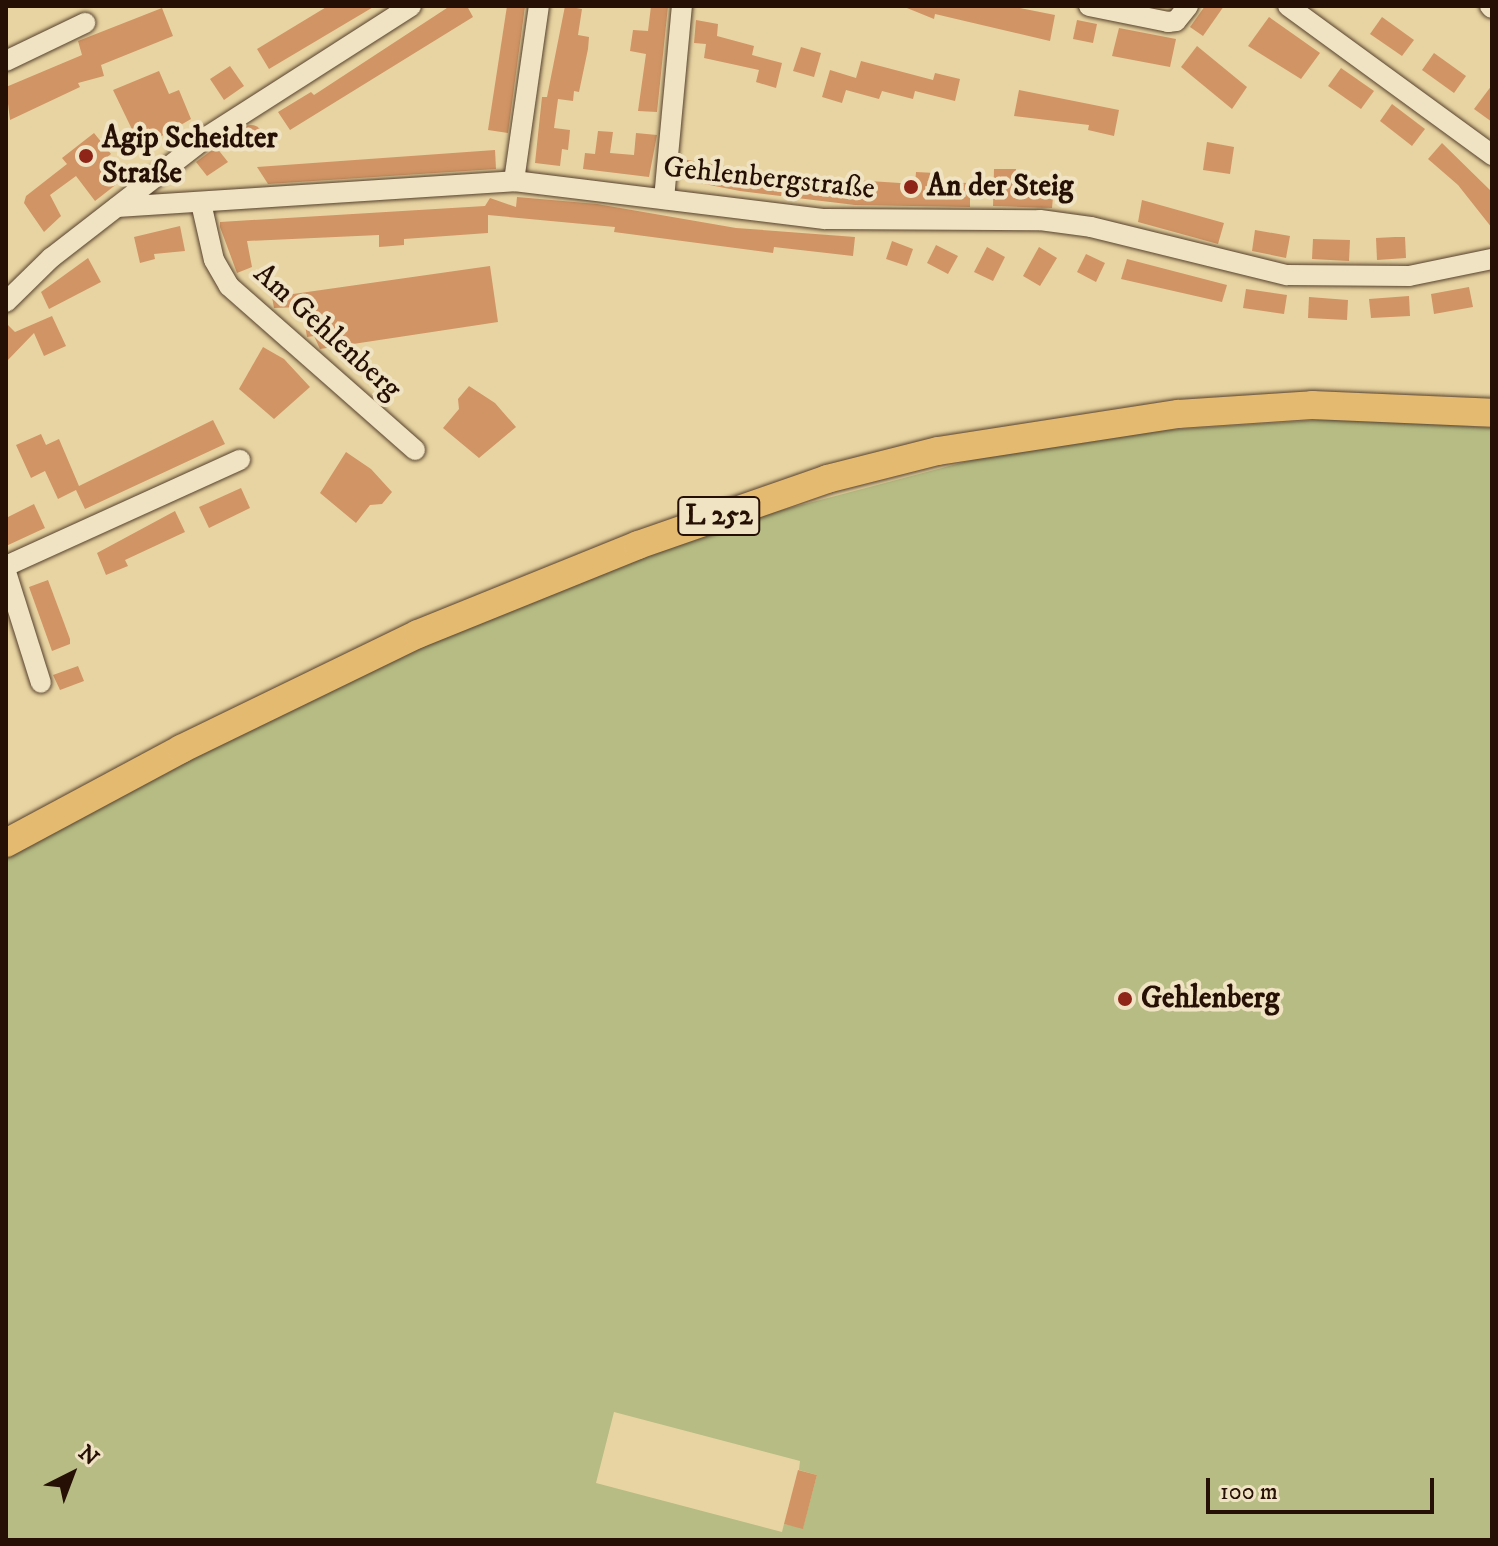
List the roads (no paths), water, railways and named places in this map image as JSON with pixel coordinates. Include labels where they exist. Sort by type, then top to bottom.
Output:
[{"type":"highway","name":"L 252","points":[[6,843],[181,749],[418,634],[611,555],[827,479],[938,451],[1178,414],[1312,405],[1492,413]]},
{"type":"street","points":[[6,302],[51,258],[163,170],[244,111],[411,6]]},
{"type":"street","points":[[514,181],[539,6]]},
{"type":"street","points":[[664,199],[682,6]]},
{"type":"street","points":[[1089,6],[1168,22],[1176,21],[1188,6]]},
{"type":"street","points":[[1288,6],[1492,155]]},
{"type":"street","points":[[6,61],[85,23]]},
{"type":"street","points":[[163,170],[163,190],[177,203]]},
{"type":"street","name":"Gehlenbergstraße","points":[[117,207],[514,181],[825,219],[1040,220],[1091,227],[1287,275],[1409,276],[1492,259]]},
{"type":"street","name":"Am Gehlenberg","points":[[201,203],[214,260],[229,286],[415,450]]},
{"type":"street","points":[[41,683],[6,569],[240,460]]},
{"type":"place","name":"Agip Scheidter Straße","points":[[86,156]]},
{"type":"place","name":"An der Steig","points":[[911,187]]},
{"type":"place","name":"Gehlenberg","points":[[1125,999]]}]
